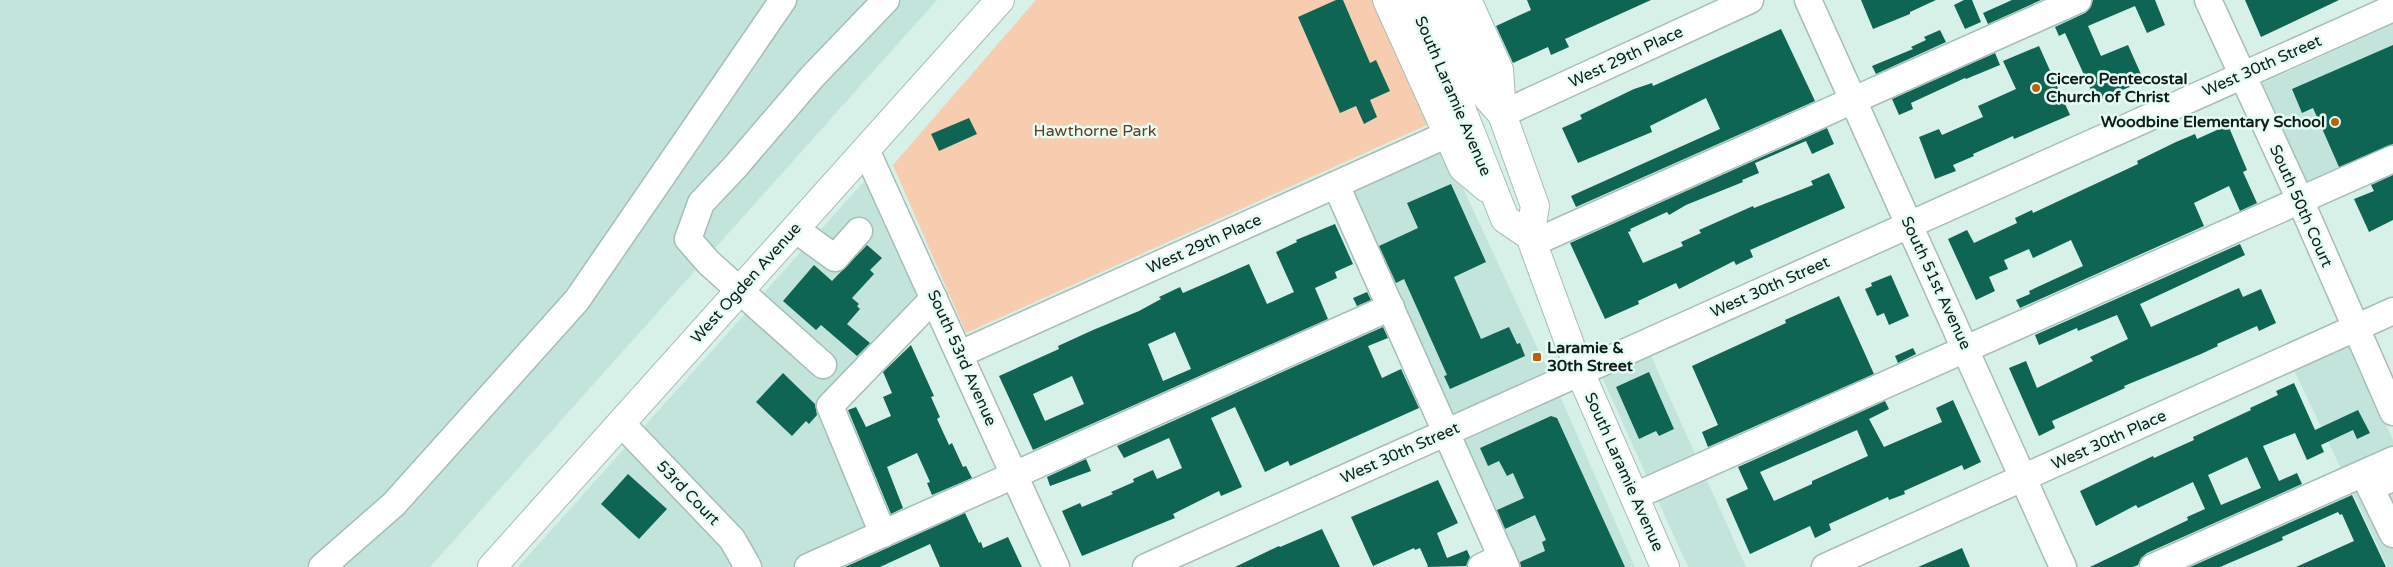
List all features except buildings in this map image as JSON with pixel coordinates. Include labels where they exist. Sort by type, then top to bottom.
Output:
[{"type":"main road","name":"West Ogden Avenue","points":[[492,567],[1000,0]]},
{"type":"main road","points":[[1387,0],[1463,168],[1493,193]]},
{"type":"main road","name":"South Laramie Avenue","points":[[1412,0],[1459,103],[1493,193],[1505,219],[1531,239]]},
{"type":"main road","name":"South Laramie Avenue","points":[[1439,0],[1477,86],[1502,114],[1535,206],[1531,239],[1580,372],[1666,567]]},
{"type":"main road","points":[[1467,0],[1499,70],[1502,114]]},
{"type":"street","points":[[322,567],[394,504],[577,300],[784,0]]},
{"type":"street","points":[[822,365],[709,263],[688,239],[701,203],[736,167],[812,77],[886,0]]},
{"type":"street","name":"West 29th Place","points":[[1502,114],[1750,0]]},
{"type":"street","name":"South 51st Avenue","points":[[1808,0],[2063,567]]},
{"type":"street","points":[[1531,239],[1853,101],[2078,0]]},
{"type":"street","name":"South 50th Court","points":[[2208,0],[2300,200],[2393,412]]},
{"type":"street","name":"West 30th Street","points":[[1146,567],[2393,8]]},
{"type":"street","name":"West 29th Place","points":[[960,354],[1448,134]]},
{"type":"street","name":"South 53rd Avenue","points":[[866,150],[1056,567]]},
{"type":"street","points":[[1634,496],[2393,159]]},
{"type":"street","points":[[1336,185],[1446,432],[1496,564]]},
{"type":"street","points":[[795,229],[835,258],[859,231]]},
{"type":"street","points":[[883,534],[830,406],[934,298]]},
{"type":"street","points":[[808,567],[1391,307]]},
{"type":"street","name":"West 30th Place","points":[[1825,567],[2393,311]]},
{"type":"street","name":"53rd Court","points":[[621,423],[732,539],[748,567]]},
{"type":"street","points":[[2153,567],[2393,460]]},
{"type":"street","points":[[2393,478],[2370,487],[2393,534]]},
{"type":"shaded area","points":[[0,0],[937,0],[430,567],[0,567]]},
{"type":"shaded area","name":"Woodbine Elementary School","points":[[2393,24],[2393,159],[2310,195],[2261,84]]},
{"type":"shaded area","points":[[1443,145],[1550,375],[1442,423],[1340,193]]},
{"type":"shaded area","points":[[867,178],[925,308],[831,406],[883,534],[808,567],[518,567]]},
{"type":"shaded area","points":[[2348,343],[2393,440],[2393,567],[2388,567],[2293,368]]},
{"type":"shaded area","points":[[1651,356],[1746,567],[1688,567],[1602,377]]},
{"type":"shaded area","points":[[1560,396],[1635,567],[1506,567],[1450,441]]},
{"type":"green space","name":"Hawthorne Park","points":[[1036,0],[1372,0],[1427,125],[966,333],[893,165]]},
{"type":"place","name":"Cicero Pentecostal Church of Christ","points":[[2036,88]]},
{"type":"place","name":"Woodbine Elementary School","points":[[2335,122]]},
{"type":"place","name":"Laramie & 30th Street","points":[[1537,357]]}]
